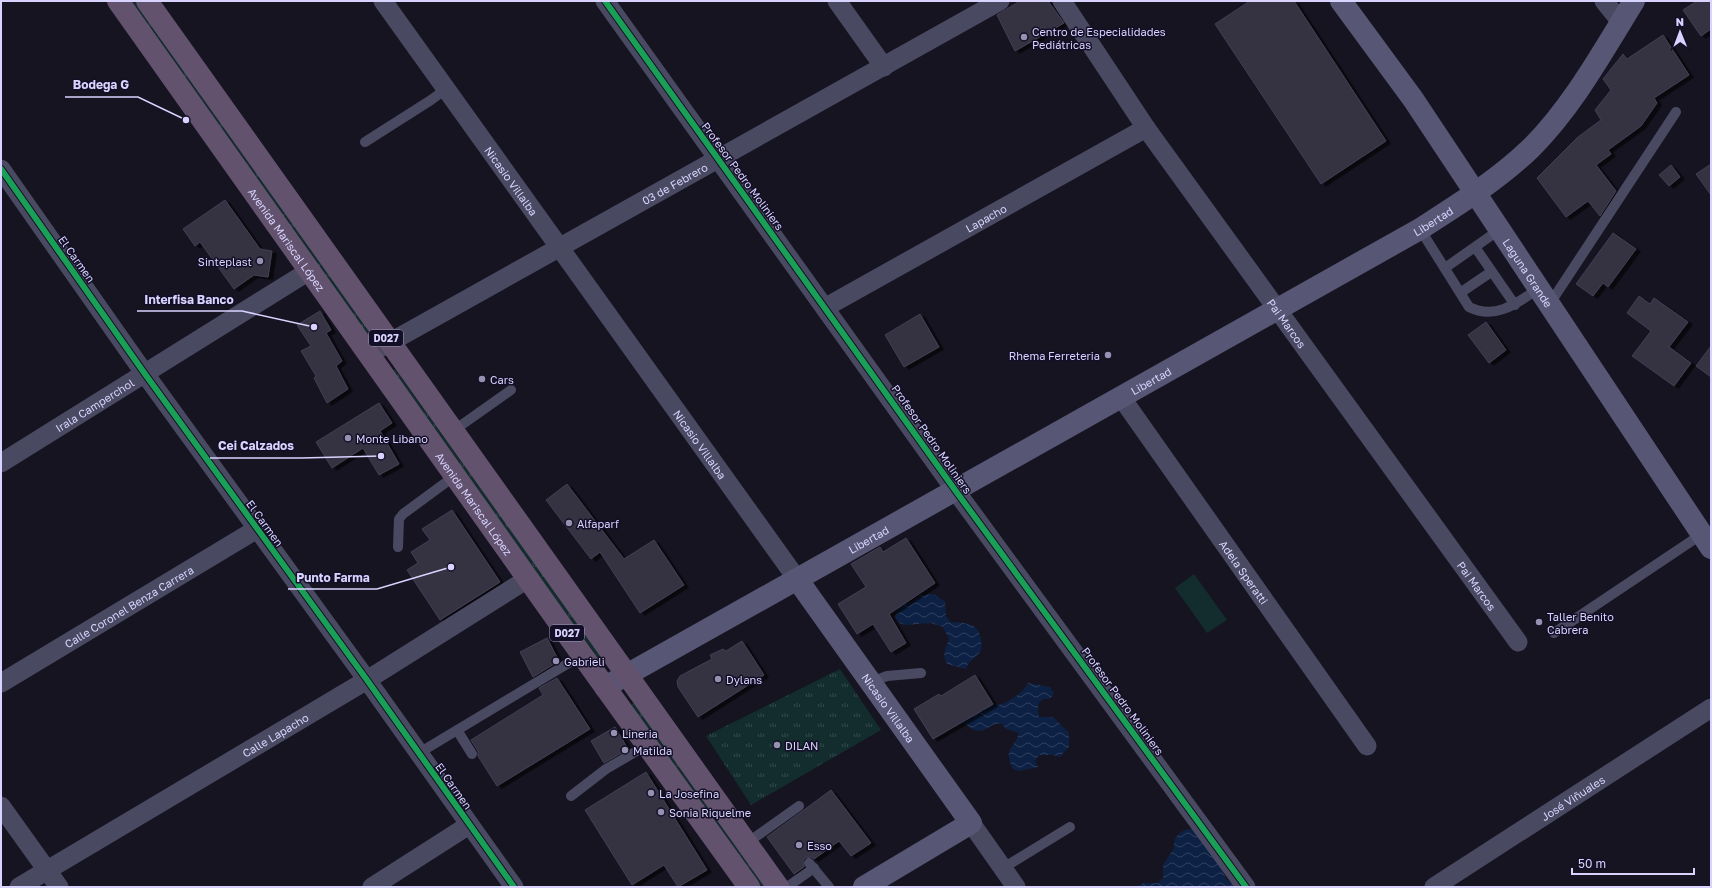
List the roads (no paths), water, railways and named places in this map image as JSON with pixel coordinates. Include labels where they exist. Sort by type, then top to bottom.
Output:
[{"type":"highway","name":"Avenida Mariscal López","points":[[118,1],[309,271],[456,475],[582,655],[750,887]]},
{"type":"highway","name":"D027","points":[[147,1],[778,887]]},
{"type":"main road","name":"Laguna Grande","points":[[1341,1],[1413,99],[1706,541]]},
{"type":"main road","name":"Libertad","points":[[605,687],[1420,229],[1475,194],[1532,147],[1562,111],[1634,1]]},
{"type":"main road","name":"Nicasio Villalba","points":[[797,579],[971,823]]},
{"type":"main road","points":[[864,887],[971,823]]},
{"type":"street","name":"Nicasio Villalba","points":[[383,1],[797,579]]},
{"type":"street","name":"Profesor Pedro Moliniers","points":[[605,1],[956,490],[1246,887]]},
{"type":"street","points":[[837,1],[884,67]]},
{"type":"street","name":"03 de Febrero","points":[[369,354],[1000,1]]},
{"type":"street","name":"Pai Marcos","points":[[1062,1],[1146,128],[1276,310],[1518,642]]},
{"type":"street","points":[[1604,1],[1621,22]]},
{"type":"street","name":"Lapacho","points":[[826,307],[1146,128]]},
{"type":"street","name":"El Carmen","points":[[1,169],[145,374],[368,680],[514,887]]},
{"type":"street","name":"Irala Camperchol","points":[[1,463],[309,271]]},
{"type":"street","name":"Adela Speratti","points":[[1121,397],[1367,746]]},
{"type":"street","name":"Calle Coronel Benza Carrera","points":[[1,683],[257,529]]},
{"type":"street","name":"Calle Lapacho","points":[[19,887],[368,680],[529,578]]},
{"type":"street","name":"José Viñuales","points":[[1434,887],[1711,708]]},
{"type":"street","points":[[1,806],[59,887]]},
{"type":"street","name":"Nicasio Villalba","points":[[971,823],[1016,887]]},
{"type":"street","points":[[372,887],[469,825]]},
{"type":"lane","points":[[365,142],[431,100],[446,88]]},
{"type":"lane","points":[[1420,229],[1469,307],[1480,312],[1490,313],[1543,297],[1676,112]]},
{"type":"lane","points":[[1445,268],[1499,230]]},
{"type":"lane","points":[[1475,247],[1515,305]]},
{"type":"lane","points":[[1460,293],[1491,272]]},
{"type":"lane","points":[[453,431],[511,390]]},
{"type":"lane","points":[[398,548],[399,519],[403,514],[456,475]]},
{"type":"lane","points":[[1554,633],[1706,541]]},
{"type":"lane","points":[[419,753],[582,655]]},
{"type":"lane","points":[[871,682],[887,676],[921,672]]},
{"type":"lane","points":[[456,730],[472,754]]},
{"type":"lane","points":[[571,796],[606,769],[647,745]]},
{"type":"lane","points":[[747,843],[778,825],[799,806]]},
{"type":"lane","points":[[1003,868],[1070,826]]},
{"type":"lane","points":[[786,887],[812,866],[830,887]]},
{"type":"water","points":[[934,594],[945,602],[946,616],[950,622],[966,623],[974,627],[980,634],[982,645],[981,651],[966,669],[947,664],[944,654],[949,639],[943,627],[931,623],[906,625],[899,623],[895,617],[897,611],[902,605],[917,599],[920,595]]},
{"type":"water","points":[[1028,683],[1050,687],[1054,693],[1050,699],[1043,699],[1038,704],[1039,717],[1053,717],[1069,733],[1069,747],[1060,757],[1053,755],[1039,755],[1035,761],[1038,767],[1019,771],[1013,769],[1010,762],[1009,753],[1019,733],[1006,729],[1002,724],[993,725],[984,730],[976,731],[962,720],[957,713],[977,699],[998,705],[1002,704],[1011,700],[1020,693]]},
{"type":"water","points":[[1188,829],[1195,829],[1221,866],[1226,879],[1240,887],[1134,887],[1144,883],[1158,883],[1163,878],[1163,865],[1174,848],[1175,838],[1181,832]]},
{"type":"place","name":"Centro de Especialidades Pediátricas","points":[[1024,37]]},
{"type":"place","name":"Bodega G","points":[[186,120]]},
{"type":"place","name":"Sinteplast","points":[[260,261]]},
{"type":"place","name":"Interfisa Banco","points":[[314,327]]},
{"type":"place","name":"Rhema Ferreteria","points":[[1108,355]]},
{"type":"place","name":"Cars","points":[[482,379]]},
{"type":"place","name":"Monte Libano","points":[[348,438]]},
{"type":"place","name":"Cei Calzados","points":[[381,456]]},
{"type":"place","name":"Alfaparf","points":[[569,523]]},
{"type":"place","name":"Punto Farma","points":[[451,567]]},
{"type":"place","name":"Taller Benito Cabrera","points":[[1539,622]]},
{"type":"place","name":"Gabrieli","points":[[556,661]]},
{"type":"place","name":"Dylans","points":[[718,679]]},
{"type":"place","name":"Lineria","points":[[614,733]]},
{"type":"place","name":"DILAN","points":[[777,745]]},
{"type":"place","name":"Matilda","points":[[625,750]]},
{"type":"place","name":"La Josefina","points":[[651,793]]},
{"type":"place","name":"Sonia Riquelme","points":[[661,812]]},
{"type":"place","name":"Esso","points":[[799,845]]}]
